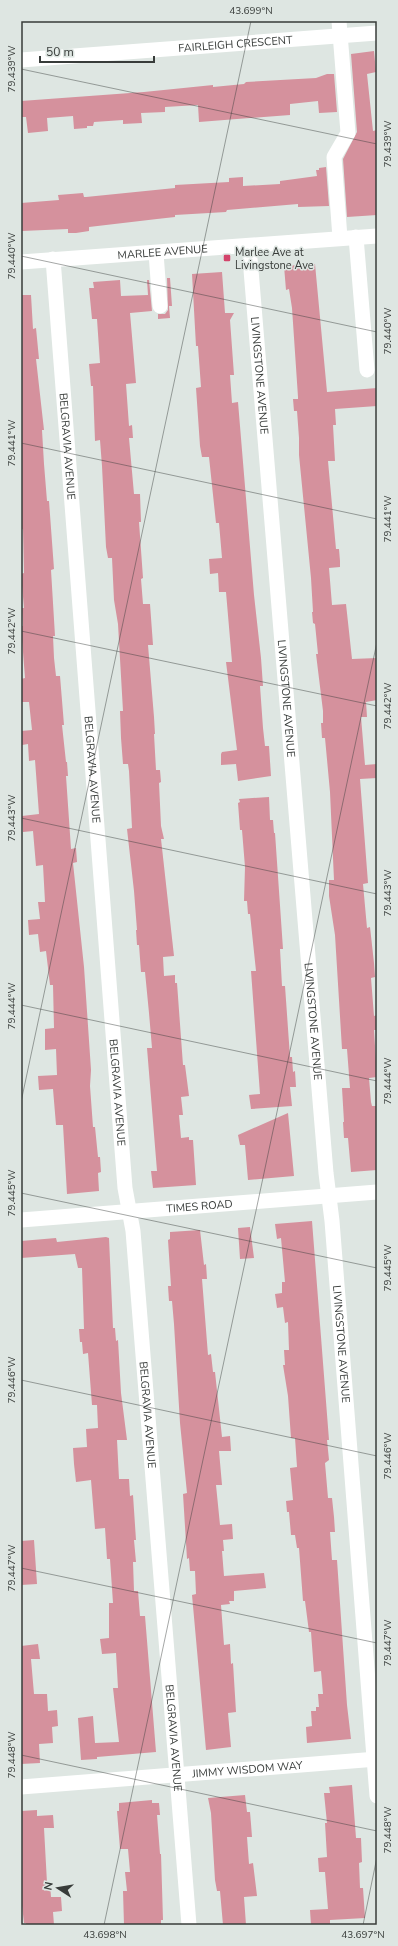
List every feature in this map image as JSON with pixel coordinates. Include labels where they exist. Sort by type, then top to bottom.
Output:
[{"type":"street","points":[[338,21],[348,133],[334,157],[340,238]]},
{"type":"street","points":[[377,33],[377,38]]},
{"type":"street","name":"FAIRLEIGH CRESCENT","points":[[21,60],[377,33]]},
{"type":"street","name":"MARLEE AVENUE","points":[[21,262],[377,236]]},
{"type":"street","points":[[356,237],[367,370]]},
{"type":"street","name":"LIVINGSTONE AVENUE","points":[[249,246],[325,1165],[330,1195],[376,1759],[377,1796]]},
{"type":"street","points":[[156,253],[160,306]]},
{"type":"street","name":"BELGRAVIA AVENUE","points":[[53,260],[124,1172],[133,1231],[189,1925]]},
{"type":"street","name":"TIMES ROAD","points":[[21,1220],[377,1192]]},
{"type":"street","name":"JIMMY WISDOM WAY","points":[[21,1787],[376,1759]]},
{"type":"building","points":[[374,51],[376,72],[367,74],[373,131],[377,130],[377,215],[347,217],[343,159],[357,132],[351,54]]},
{"type":"building","points":[[327,74],[334,74],[337,112],[319,113],[318,101],[290,104],[290,115],[199,122],[198,105],[165,107],[165,112],[141,113],[142,123],[123,124],[123,120],[94,122],[93,126],[74,129],[73,116],[47,118],[48,131],[28,133],[26,117],[21,117],[21,101],[144,92],[213,85],[213,87],[244,84],[246,82],[316,78]]},
{"type":"building","points":[[326,167],[329,206],[298,207],[298,204],[227,210],[226,212],[175,215],[175,217],[89,227],[89,231],[76,233],[68,233],[68,229],[22,231],[21,203],[59,200],[58,195],[83,193],[84,197],[86,197],[175,188],[175,185],[229,182],[229,178],[243,177],[243,186],[280,184],[280,181],[317,176],[316,170]]},
{"type":"building","points":[[315,264],[327,392],[377,388],[377,406],[335,409],[336,425],[333,425],[335,461],[328,461],[336,549],[339,549],[340,561],[340,567],[329,568],[332,605],[346,604],[352,659],[377,658],[377,700],[366,702],[367,717],[361,717],[365,765],[377,764],[377,778],[360,779],[368,883],[363,884],[367,928],[370,927],[374,963],[375,977],[371,978],[374,1016],[377,1015],[377,1030],[374,1030],[377,1077],[369,1078],[372,1106],[377,1106],[377,1170],[351,1172],[348,1138],[344,1138],[343,1122],[342,1088],[350,1088],[347,1049],[342,1049],[335,935],[329,896],[329,880],[334,880],[330,792],[325,738],[322,738],[321,723],[323,723],[323,711],[316,654],[318,654],[315,624],[313,623],[312,612],[311,578],[299,455],[297,411],[294,411],[293,399],[298,399],[298,397],[292,308],[289,289],[286,290],[284,266]]},
{"type":"building","points":[[222,272],[225,313],[234,313],[230,320],[234,375],[230,375],[232,403],[238,402],[254,595],[261,658],[263,686],[260,686],[263,728],[265,746],[269,746],[271,776],[238,781],[236,764],[221,765],[222,752],[237,750],[226,662],[232,662],[226,592],[219,592],[218,573],[210,574],[209,559],[222,558],[219,523],[216,523],[209,457],[202,457],[200,446],[196,388],[201,387],[198,346],[196,346],[192,274]]},
{"type":"building","points":[[167,278],[170,278],[172,306],[169,306],[170,318],[158,319],[158,314],[165,314],[168,310]]},
{"type":"building","points":[[120,280],[121,296],[148,295],[147,280],[149,280],[152,311],[130,313],[136,383],[126,384],[129,426],[132,425],[133,438],[129,438],[134,494],[140,494],[141,522],[139,522],[143,578],[141,579],[143,604],[150,604],[153,645],[148,645],[154,717],[156,770],[160,770],[161,782],[159,783],[161,826],[164,839],[161,839],[174,956],[163,957],[164,976],[175,975],[175,983],[177,983],[183,1065],[185,1065],[189,1096],[181,1097],[183,1115],[179,1115],[181,1138],[189,1137],[189,1140],[193,1140],[196,1185],[153,1188],[151,1171],[157,1171],[147,1048],[152,1048],[145,972],[141,972],[139,945],[137,945],[134,891],[127,829],[132,828],[129,771],[128,764],[123,764],[121,738],[120,711],[123,711],[118,624],[114,600],[112,558],[108,558],[106,547],[100,440],[95,441],[93,386],[91,386],[89,364],[100,363],[97,319],[92,319],[89,288],[94,288],[93,282]]},
{"type":"building","points":[[21,295],[31,295],[33,329],[36,328],[39,359],[36,359],[44,430],[42,430],[44,464],[47,501],[49,501],[54,569],[51,570],[55,636],[53,636],[54,658],[56,676],[60,676],[64,725],[62,725],[68,776],[66,776],[71,849],[76,848],[77,862],[73,863],[84,967],[91,1070],[90,1086],[93,1127],[95,1127],[101,1172],[98,1173],[99,1191],[67,1194],[63,1125],[56,1125],[53,1089],[39,1090],[38,1076],[57,1075],[56,1049],[45,1050],[45,1029],[54,1028],[53,985],[50,985],[46,951],[40,952],[38,934],[29,935],[28,920],[40,919],[38,902],[45,902],[43,865],[36,866],[33,831],[23,832],[22,816],[39,814],[35,760],[29,761],[28,744],[22,745],[21,736],[21,731],[32,730],[29,702],[21,702],[21,679],[25,678],[21,626],[23,626],[22,608],[24,608],[21,574],[24,573],[23,529],[21,530]]},
{"type":"building","points":[[269,797],[270,820],[273,820],[275,833],[283,949],[280,949],[282,986],[285,986],[290,1057],[292,1057],[293,1072],[295,1071],[296,1087],[290,1087],[292,1106],[251,1109],[249,1095],[260,1094],[251,971],[256,971],[250,914],[248,914],[247,901],[244,901],[245,867],[238,803],[240,802],[239,799]]},
{"type":"building","points":[[288,1113],[294,1176],[248,1180],[245,1145],[240,1145],[238,1135]]},
{"type":"building","points":[[312,1221],[329,1440],[327,1440],[329,1460],[325,1463],[328,1498],[332,1498],[335,1532],[330,1532],[332,1560],[337,1560],[347,1705],[351,1739],[307,1743],[306,1727],[312,1726],[311,1711],[316,1711],[316,1707],[319,1707],[318,1694],[323,1694],[321,1671],[314,1672],[311,1632],[309,1632],[305,1601],[303,1601],[299,1548],[297,1548],[295,1535],[291,1535],[289,1512],[287,1512],[286,1501],[293,1500],[290,1468],[297,1467],[295,1438],[291,1438],[288,1396],[283,1365],[285,1365],[284,1350],[289,1350],[288,1322],[285,1323],[283,1307],[277,1308],[275,1294],[282,1293],[282,1282],[285,1282],[281,1238],[277,1239],[275,1224]]},
{"type":"building","points":[[250,1227],[254,1258],[240,1259],[238,1228]]},
{"type":"building","points":[[200,1230],[207,1279],[202,1279],[208,1355],[211,1354],[213,1372],[215,1372],[222,1437],[230,1436],[231,1451],[219,1451],[222,1485],[216,1485],[220,1525],[232,1524],[233,1539],[223,1540],[224,1551],[222,1551],[224,1576],[264,1573],[266,1588],[234,1591],[234,1601],[229,1601],[230,1604],[221,1605],[224,1645],[230,1644],[231,1664],[233,1663],[236,1712],[228,1713],[231,1747],[206,1750],[192,1595],[196,1594],[195,1571],[190,1571],[189,1558],[187,1559],[183,1494],[187,1493],[180,1423],[172,1301],[169,1301],[168,1286],[171,1286],[168,1240],[170,1239],[170,1232]]},
{"type":"building","points":[[106,1237],[109,1238],[113,1328],[115,1328],[116,1341],[118,1340],[121,1393],[127,1440],[117,1440],[119,1479],[129,1479],[130,1496],[133,1495],[136,1540],[134,1540],[136,1562],[133,1562],[134,1591],[138,1591],[140,1616],[145,1616],[156,1752],[97,1757],[97,1759],[81,1760],[78,1718],[93,1716],[95,1743],[119,1742],[113,1688],[118,1688],[116,1653],[102,1654],[100,1639],[109,1638],[109,1603],[113,1603],[110,1559],[107,1559],[105,1528],[95,1529],[91,1480],[76,1482],[74,1464],[73,1448],[87,1447],[86,1429],[98,1428],[97,1405],[92,1405],[88,1353],[83,1354],[82,1342],[80,1342],[79,1329],[84,1329],[82,1268],[78,1268],[75,1254],[21,1258],[21,1241],[56,1238],[57,1242]]},
{"type":"building","points":[[34,1540],[37,1584],[21,1585],[21,1541]]},
{"type":"building","points":[[38,1644],[40,1659],[31,1659],[34,1694],[47,1694],[48,1711],[57,1710],[58,1726],[52,1727],[53,1743],[39,1744],[40,1763],[21,1764],[21,1646]]},
{"type":"building","points":[[352,1785],[356,1838],[361,1838],[362,1862],[359,1863],[360,1888],[363,1888],[365,1918],[330,1920],[330,1925],[311,1925],[310,1910],[328,1909],[325,1872],[319,1872],[318,1858],[327,1857],[325,1823],[327,1823],[324,1793],[330,1793],[329,1787]]},
{"type":"building","points":[[245,1795],[247,1812],[250,1812],[252,1837],[247,1837],[249,1864],[253,1863],[257,1896],[244,1897],[246,1925],[223,1925],[220,1891],[217,1891],[215,1880],[211,1813],[208,1798]]},
{"type":"building","points":[[152,1800],[152,1803],[159,1803],[160,1815],[157,1815],[161,1854],[163,1920],[161,1920],[161,1925],[124,1925],[123,1891],[127,1891],[125,1872],[130,1872],[128,1849],[120,1849],[117,1811],[119,1811],[119,1803]]},
{"type":"building","points":[[37,1810],[37,1816],[53,1815],[54,1828],[44,1828],[47,1883],[50,1883],[51,1897],[61,1897],[62,1911],[53,1912],[54,1925],[26,1925],[26,1923],[24,1923],[21,1896],[21,1811]]},
{"type":"place","name":"Marlee Ave at Livingstone Ave","points":[[227,258]]}]
